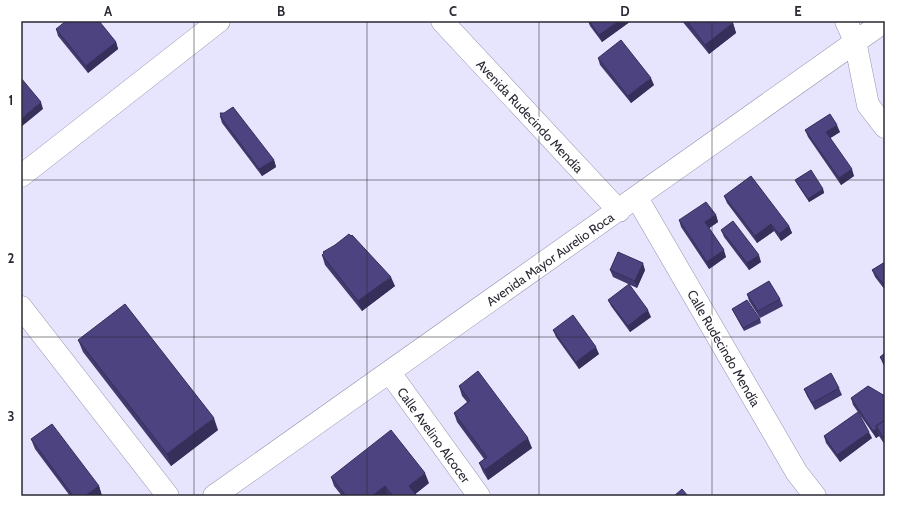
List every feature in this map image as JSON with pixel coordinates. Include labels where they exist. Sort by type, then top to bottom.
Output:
[{"type":"street","points":[[21,176],[219,21]]},
{"type":"street","name":"Avenida Rudecindo Mendía","points":[[442,21],[619,211]]},
{"type":"street","points":[[846,21],[855,41],[868,105],[885,127]]},
{"type":"street","name":"Avenida Mayor Aurelio Roca","points":[[214,496],[619,211],[885,21]]},
{"type":"street","name":"Calle Rudecindo Mendía","points":[[637,198],[797,473],[815,496]]},
{"type":"street","points":[[21,307],[168,496]]},
{"type":"street","name":"Calle Avelino Alcocer","points":[[390,373],[479,496]]},
{"type":"building","points":[[66,21],[99,21],[116,42],[86,66],[56,29]]},
{"type":"building","points":[[589,21],[619,21],[599,35]]},
{"type":"building","points":[[687,21],[731,21],[733,23],[705,45]]},
{"type":"building","points":[[621,40],[651,78],[628,96],[598,58]]},
{"type":"building","points":[[21,78],[41,102],[21,119]]},
{"type":"building","points":[[233,107],[274,160],[259,169],[220,116],[220,113],[224,113]]},
{"type":"building","points":[[830,114],[837,125],[826,132],[852,169],[839,178],[805,130]]},
{"type":"building","points":[[811,170],[823,189],[808,199],[795,180]]},
{"type":"building","points":[[751,176],[789,226],[779,234],[771,224],[755,236],[724,196]]},
{"type":"building","points":[[706,202],[716,215],[705,222],[724,250],[707,262],[679,220]]},
{"type":"building","points":[[733,221],[759,255],[747,263],[721,230]]},
{"type":"building","points":[[349,234],[351,236],[352,235],[391,277],[358,301],[322,255],[324,253],[323,252]]},
{"type":"building","points":[[618,252],[643,263],[635,281],[610,270]]},
{"type":"building","points":[[885,262],[885,286],[872,270]]},
{"type":"building","points":[[769,281],[780,299],[758,311],[747,294]]},
{"type":"building","points":[[629,284],[648,310],[628,326],[608,300]]},
{"type":"building","points":[[747,300],[760,319],[743,328],[732,309]]},
{"type":"building","points":[[125,304],[214,418],[167,454],[78,340]]},
{"type":"building","points":[[573,315],[596,347],[576,362],[553,330]]},
{"type":"building","points":[[885,353],[885,364],[880,357]]},
{"type":"building","points":[[478,371],[528,438],[485,470],[479,463],[487,457],[454,413],[470,401],[459,386]]},
{"type":"building","points":[[831,373],[839,388],[812,403],[804,389]]},
{"type":"building","points":[[868,386],[885,396],[885,420],[876,426],[877,429],[873,431],[851,398]]},
{"type":"building","points":[[858,412],[869,432],[837,455],[824,436]]},
{"type":"building","points":[[885,420],[885,440],[876,426]]},
{"type":"building","points":[[52,424],[99,486],[85,496],[73,496],[31,439]]},
{"type":"building","points":[[391,430],[425,473],[409,486],[417,496],[393,496],[385,486],[372,496],[346,496],[331,477]]},
{"type":"building","points":[[682,489],[688,496],[674,496]]}]
